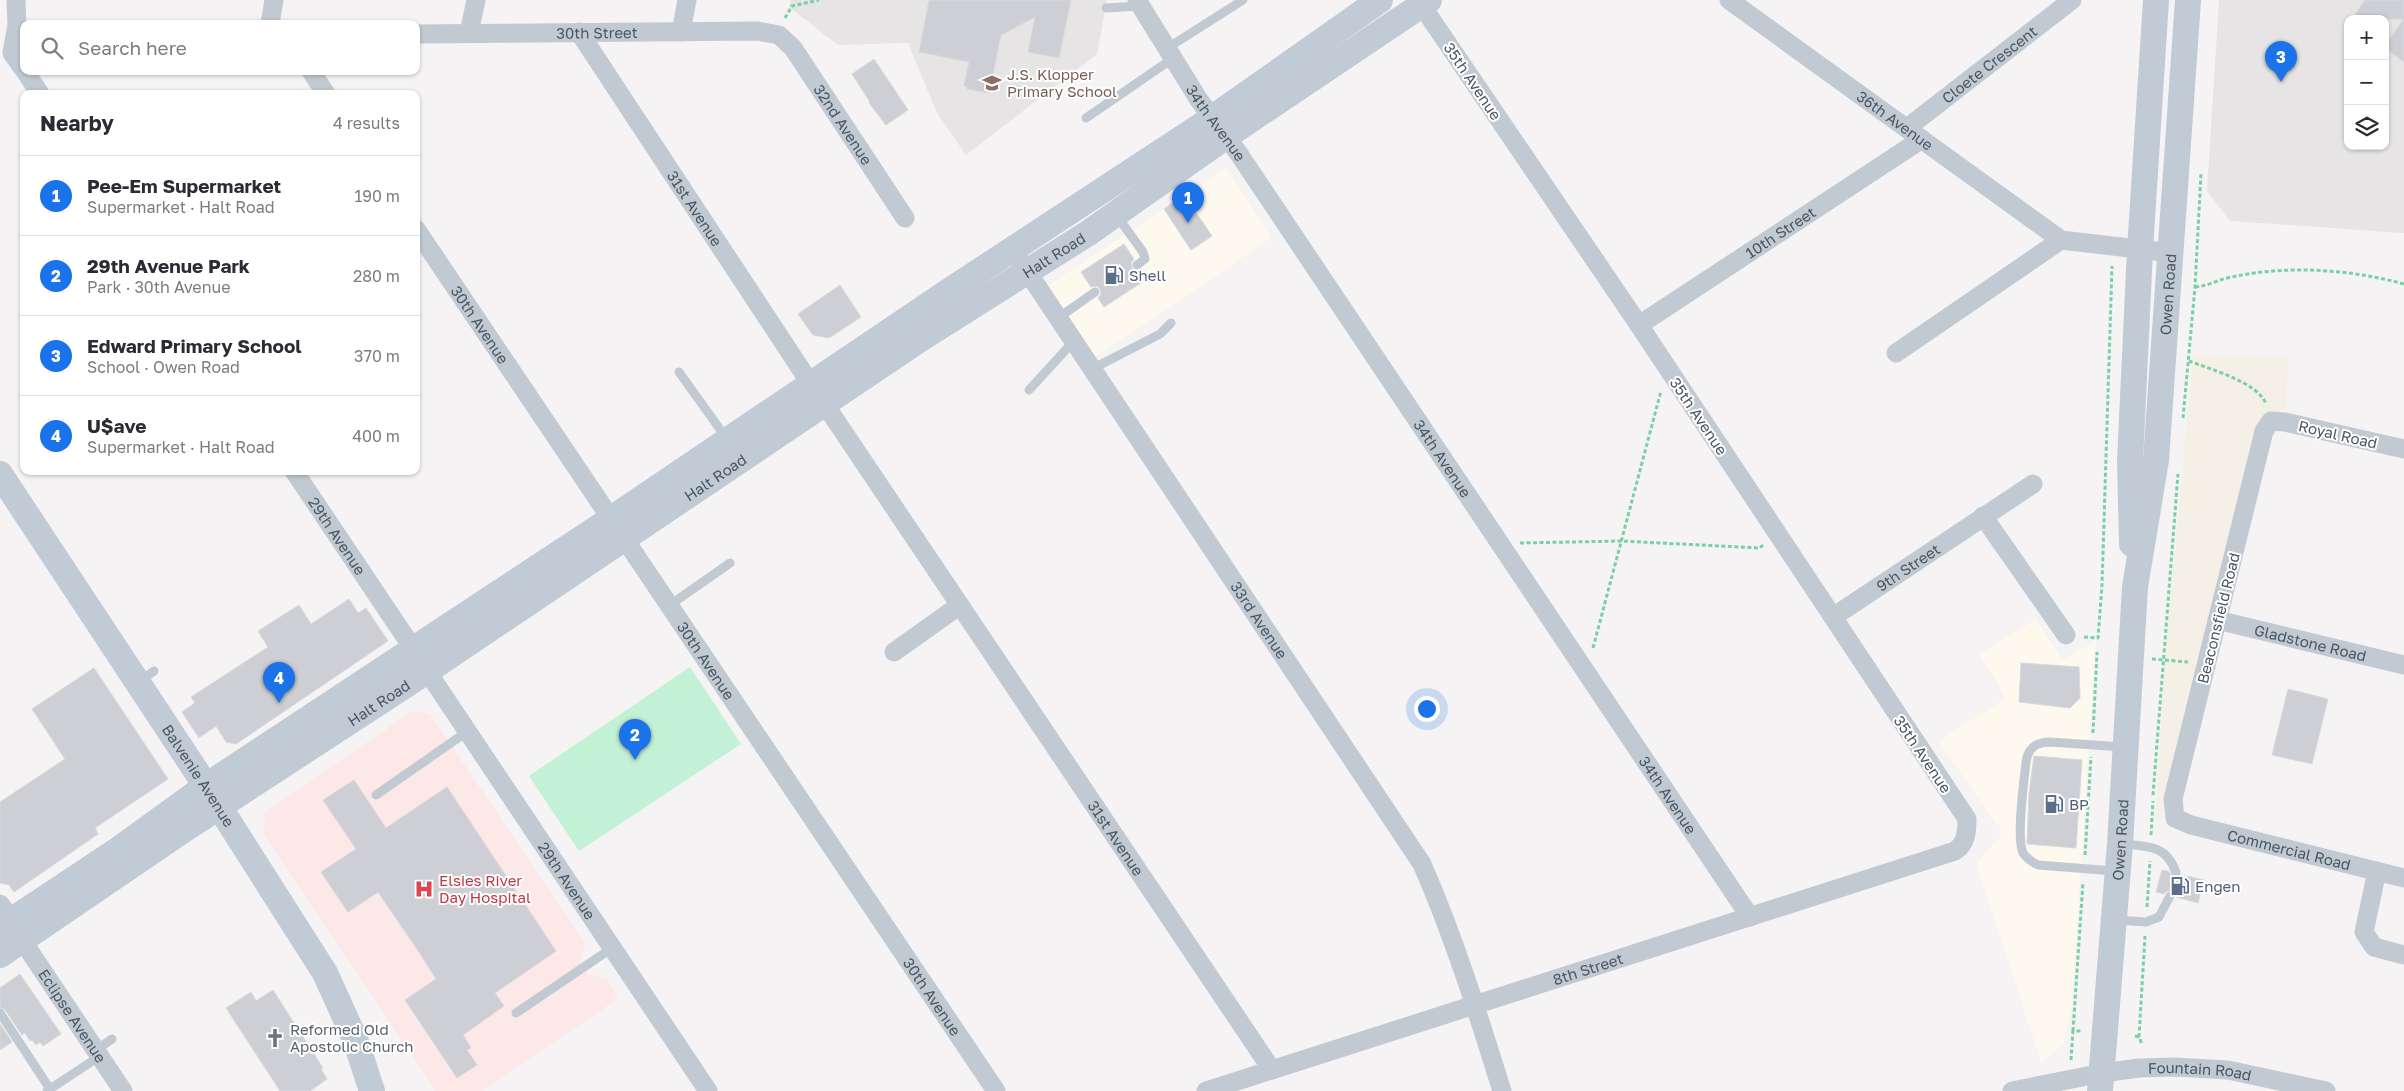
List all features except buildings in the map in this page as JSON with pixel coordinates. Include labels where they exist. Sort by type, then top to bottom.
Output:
[{"type":"street","points":[[16,0],[12,52],[20,64]]},
{"type":"street","points":[[271,20],[274,0]]},
{"type":"street","points":[[469,33],[476,0]]},
{"type":"street","points":[[681,32],[687,0]]},
{"type":"street","name":"Halt Road","points":[[618,529],[728,441],[818,395],[922,338],[1028,273],[1116,214],[1218,128],[1380,0]]},
{"type":"street","name":"36th Avenue","points":[[1730,0],[2061,240],[2172,254]]},
{"type":"street","name":"Cloete Crescent","points":[[1914,134],[2072,0]]},
{"type":"street","name":"Owen Road","points":[[2136,587],[2131,526],[2130,461],[2140,250],[2156,0]]},
{"type":"street","name":"Owen Road","points":[[2101,1082],[2120,844],[2136,587],[2156,460],[2172,254],[2188,0]]},
{"type":"street","name":"Halt Road","points":[[0,955],[8,923],[119,849],[213,796],[618,529],[818,395],[1014,250],[1423,2]]},
{"type":"street","name":"35th Avenue","points":[[1423,2],[1966,819],[1965,838]]},
{"type":"street","name":"34th Avenue","points":[[1138,3],[1218,128],[1750,917]]},
{"type":"street","name":"30th Street","points":[[420,34],[757,31],[779,35]]},
{"type":"street","name":"31st Avenue","points":[[579,32],[818,395],[1272,1070]]},
{"type":"street","name":"32nd Avenue","points":[[779,35],[793,48],[905,218]]},
{"type":"street","points":[[27,75],[37,90]]},
{"type":"street","points":[[314,75],[323,90]]},
{"type":"street","name":"10th Street","points":[[1639,325],[1914,134]]},
{"type":"street","name":"30th Avenue","points":[[420,234],[996,1091]]},
{"type":"street","points":[[1896,353],[2061,240]]},
{"type":"street","name":"33rd Avenue","points":[[1014,250],[1091,370],[1414,850],[1435,892],[1475,1006],[1502,1091]]},
{"type":"street","name":"Royal Road","points":[[2272,421],[2285,422],[2404,449]]},
{"type":"street","name":"Beaconsfield Road","points":[[2175,818],[2173,799],[2264,431],[2272,421]]},
{"type":"street","name":"Balvenie Avenue","points":[[0,474],[146,677],[213,796],[325,973],[355,1039],[372,1091]]},
{"type":"street","name":"29th Avenue","points":[[297,475],[708,1091]]},
{"type":"street","name":"9th Street","points":[[1832,617],[2033,484]]},
{"type":"street","points":[[1983,516],[2066,636]]},
{"type":"street","points":[[894,652],[960,605]]},
{"type":"street","name":"Gladstone Road","points":[[2217,620],[2404,665]]},
{"type":"street","name":"Commercial Road","points":[[2175,818],[2191,825],[2404,878]]},
{"type":"street","name":"8th Street","points":[[1206,1091],[1475,1006],[1954,850],[1960,847],[1965,838]]},
{"type":"street","points":[[2377,871],[2364,932],[2374,948],[2404,955]]},
{"type":"street","name":"Eclipse Avenue","points":[[8,923],[123,1091]]},
{"type":"street","name":"Fountain Road","points":[[2012,1091],[2101,1082],[2139,1068],[2228,1070],[2326,1091]]},
{"type":"lane","points":[[1086,118],[1243,0]]},
{"type":"lane","points":[[1106,8],[1138,3]]},
{"type":"lane","points":[[1116,214],[1143,252],[1145,259],[1138,265]]},
{"type":"lane","points":[[1057,318],[1095,292]]},
{"type":"lane","points":[[1091,370],[1160,334],[1171,323]]},
{"type":"lane","points":[[1029,390],[1074,342]]},
{"type":"lane","points":[[679,372],[728,441]]},
{"type":"lane","points":[[670,605],[730,563]]},
{"type":"lane","points":[[376,795],[468,731]]},
{"type":"lane","points":[[2118,871],[2033,863],[2024,854],[2020,839],[2027,754],[2032,747],[2041,742],[2050,742],[2126,747]]},
{"type":"lane","points":[[2120,844],[2151,846],[2168,856],[2176,873]]},
{"type":"lane","points":[[2114,919],[2146,922],[2160,917],[2170,896]]},
{"type":"lane","points":[[516,1013],[612,948]]},
{"type":"lane","points":[[0,1013],[48,1090],[98,1053],[112,1039]]},
{"type":"path","points":[[779,35],[790,7],[819,0]]},
{"type":"path","points":[[2183,419],[2195,286],[2201,169]]},
{"type":"path","points":[[2195,286],[2209,286],[2230,277],[2281,270],[2376,276],[2404,284]]},
{"type":"path","points":[[2189,361],[2239,380],[2264,398],[2272,421]]},
{"type":"path","points":[[1581,664],[1591,654],[1662,386],[1673,377]]},
{"type":"path","points":[[2142,1044],[2139,1037],[2162,660],[2179,467]]},
{"type":"path","points":[[1505,551],[1519,543],[1621,541],[1760,548],[1777,534]]},
{"type":"path","points":[[2071,1064],[2097,652]]},
{"type":"path","points":[[2151,659],[2179,660],[2206,667]]},
{"type":"path","points":[[2073,1031],[2083,1032]]},
{"type":"path","points":[[2134,1036],[2139,1037]]},
{"type":"shaded area","name":"J.S. Klopper Primary School","points":[[791,0],[1107,0],[1097,54],[966,155],[937,113],[908,43],[838,45],[789,7]]},
{"type":"shaded area","points":[[2219,0],[2404,0],[2404,233],[2230,221],[2207,191]]},
{"type":"shaded area","points":[[1226,168],[1271,238],[1095,357],[1051,293],[1050,284]]},
{"type":"shaded area","points":[[2036,619],[2063,661],[2096,640],[2071,1012],[2063,1045],[2041,1062],[1976,864],[2000,837],[2001,826],[1996,825],[1939,741],[2006,698],[1980,655]]},
{"type":"shaded area","name":"Elsies River Day Hospital","points":[[413,711],[430,714],[585,943],[580,961],[588,974],[607,979],[619,998],[482,1091],[436,1091],[264,835],[265,812]]},
{"type":"green space","points":[[690,667],[741,744],[579,851],[529,776]]},
{"type":"sand","points":[[2193,355],[2288,357],[2286,410],[2279,410],[2269,414],[2258,425],[2252,435],[2162,806],[2165,818],[2155,820],[2166,647]]},
{"type":"place","name":"Edward Primary School","points":[[2281,82]]},
{"type":"place","name":"J.S. Klopper Primary School","points":[[992,83]]},
{"type":"place","name":"Pee-Em Supermarket","points":[[1188,223]]},
{"type":"place","name":"Shell","points":[[1114,275]]},
{"type":"place","name":"U$ave","points":[[279,703]]},
{"type":"place","name":"29th Avenue Park","points":[[635,760]]},
{"type":"place","name":"BP","points":[[2054,804]]},
{"type":"place","name":"Engen","points":[[2180,886]]},
{"type":"place","name":"Elsies River Day Hospital","points":[[424,889]]},
{"type":"place","name":"Reformed Old Apostolic Church","points":[[275,1038]]}]
